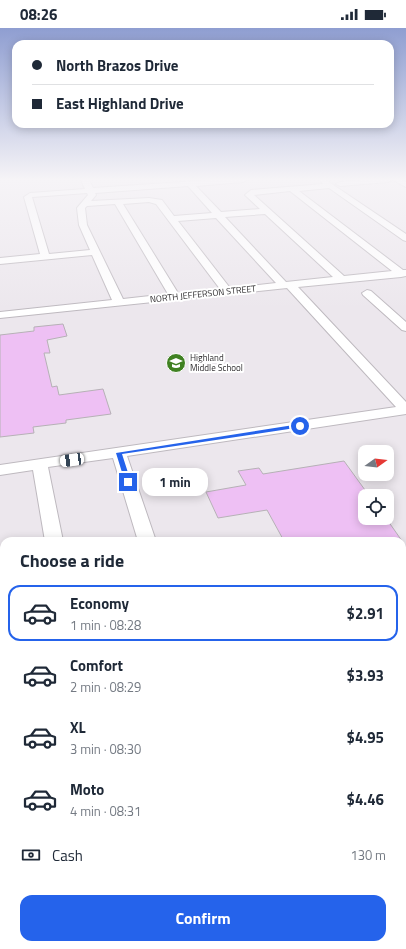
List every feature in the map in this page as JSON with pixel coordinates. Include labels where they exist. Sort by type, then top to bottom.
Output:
[{"type":"street","points":[[36,223],[46,257]]},
{"type":"street","points":[[84,223],[119,303]]},
{"type":"street","points":[[131,223],[175,297]]},
{"type":"street","points":[[175,223],[228,292]]},
{"type":"street","points":[[226,223],[406,410]]},
{"type":"street","points":[[279,223],[342,280]]},
{"type":"street","points":[[336,223],[403,274]]},
{"type":"street","points":[[384,223],[406,238]]},
{"type":"street","points":[[0,261],[96,252]]},
{"type":"street","name":"NORTH JEFFERSON STREET","points":[[0,315],[403,274]]},
{"type":"street","points":[[367,293],[406,328]]},
{"type":"street","points":[[0,470],[406,410]]},
{"type":"street","points":[[119,453],[146,537]]},
{"type":"street","points":[[40,464],[53,537]]},
{"type":"building","points":[[63,324],[67,336],[47,340],[50,353],[44,353],[52,387],[57,386],[59,395],[103,389],[111,414],[66,420],[66,423],[33,427],[34,433],[0,437],[0,335],[34,331],[34,327]]},
{"type":"building","points":[[344,461],[364,489],[358,489],[358,525],[391,525],[399,537],[282,537],[267,510],[218,518],[206,492],[246,485],[238,471],[259,468],[263,474]]},
{"type":"place","name":"Highland Middle School","points":[[176,363]]},
{"type":"route","points":[[128,482],[119,453],[300,426]]}]
